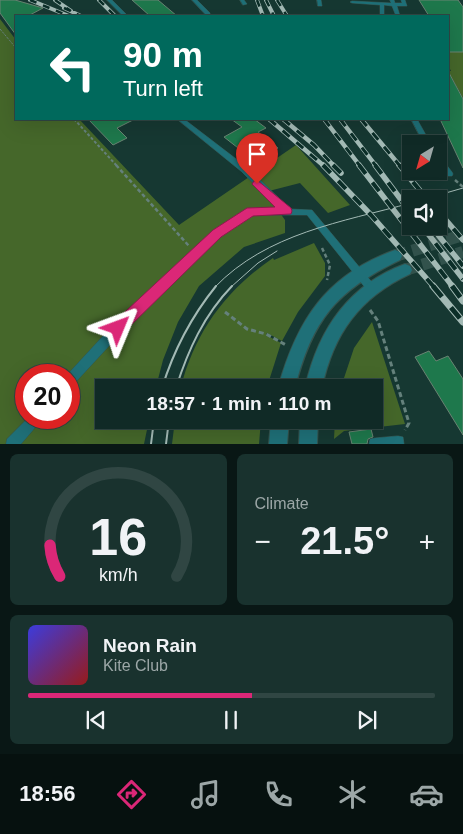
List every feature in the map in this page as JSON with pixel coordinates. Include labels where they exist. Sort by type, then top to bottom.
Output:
[{"type":"street","points":[[288,379],[291,365],[299,346],[324,303],[335,291],[359,273],[395,256]]},
{"type":"street","points":[[314,379],[340,323],[354,304],[372,287],[405,270]]},
{"type":"street","points":[[278,444],[279,429]]},
{"type":"street","points":[[308,444],[309,429]]},
{"type":"lane","points":[[109,0],[125,15]]},
{"type":"lane","points":[[194,0],[208,14]]},
{"type":"lane","points":[[352,2],[393,2],[406,4],[403,0]]},
{"type":"lane","points":[[393,2],[398,15]]},
{"type":"lane","points":[[382,3],[382,15]]},
{"type":"lane","points":[[181,120],[245,170],[287,211]]},
{"type":"lane","points":[[415,120],[423,135]]},
{"type":"lane","points":[[80,370],[118,328],[217,234],[251,212],[309,212],[372,287]]},
{"type":"lane","points":[[12,444],[26,429]]},
{"type":"lane","points":[[375,444],[398,443]]},
{"type":"path","points":[[0,29],[15,47]]},
{"type":"path","points":[[75,120],[196,254]]},
{"type":"path","points":[[319,243],[330,265],[330,274],[324,286]]},
{"type":"path","points":[[370,310],[380,328],[409,423],[398,443]]},
{"type":"path","points":[[225,312],[247,329],[266,334],[282,342]]},
{"type":"path","points":[[285,348],[289,338]]},
{"type":"green space","points":[[0,19],[15,39],[15,120],[80,120],[179,225],[296,145],[350,205],[328,213],[300,183],[265,192],[285,220],[285,233],[244,247],[199,286],[178,322],[163,360],[158,379],[95,379],[95,429],[147,429],[144,444],[0,444]]},
{"type":"green space","points":[[449,52],[463,52],[463,98],[449,73],[451,71],[449,67]]},
{"type":"green space","points":[[314,243],[325,263],[325,276],[298,312],[282,341],[267,333],[266,335],[281,343],[270,379],[183,379],[204,330],[227,298],[256,270],[273,258],[274,260]]},
{"type":"green space","points":[[372,322],[405,424],[383,427],[383,379],[344,379],[354,348]]},
{"type":"green space","points":[[174,429],[260,429],[259,444],[172,444]]},
{"type":"green space","points":[[335,429],[361,429],[344,431],[334,439]]},
{"type":"building","points":[[0,0],[15,0],[43,8],[30,15],[15,15],[15,34],[0,13]]},
{"type":"building","points":[[132,0],[158,0],[176,15],[149,15]]},
{"type":"building","points":[[419,0],[458,0],[463,7],[463,52],[449,52],[449,15],[428,15]]},
{"type":"building","points":[[449,73],[463,99],[463,168],[440,120],[449,120]]},
{"type":"building","points":[[89,120],[133,120],[117,128],[127,138],[113,145]]},
{"type":"building","points":[[232,120],[255,120],[266,128],[258,132],[278,148],[256,162],[224,137],[242,127]]},
{"type":"building","points":[[429,351],[436,361],[448,356],[463,379],[463,435],[415,357]]},
{"type":"building","points":[[371,429],[373,437],[368,439],[367,444],[352,444],[349,432]]},
{"type":"tunnel","points":[[395,256],[463,235]]},
{"type":"tunnel","points":[[405,270],[463,252]]},
{"type":"tram line","points":[[447,193],[463,188]]},
{"type":"tram line","points":[[216,286],[258,254],[282,242],[332,224],[402,205]]},
{"type":"tram line","points":[[231,287],[258,263],[277,251]]},
{"type":"tram line","points":[[165,379],[184,334],[216,286]]},
{"type":"tram line","points":[[179,379],[186,360],[205,321],[231,287]]},
{"type":"tram line","points":[[151,444],[153,429]]},
{"type":"tram line","points":[[166,444],[168,429]]},
{"type":"railway","points":[[30,0],[67,15]]},
{"type":"railway","points":[[55,0],[71,11]]},
{"type":"railway","points":[[99,0],[114,15]]},
{"type":"railway","points":[[257,0],[263,15]]},
{"type":"railway","points":[[266,0],[274,15]]},
{"type":"railway","points":[[277,0],[286,15]]},
{"type":"railway","points":[[64,8],[79,15]]},
{"type":"railway","points":[[270,120],[324,166]]},
{"type":"railway","points":[[284,120],[314,145],[334,166]]},
{"type":"railway","points":[[325,120],[360,166]]},
{"type":"railway","points":[[341,120],[376,166]]},
{"type":"railway","points":[[362,120],[400,166]]},
{"type":"railway","points":[[359,165],[453,287]]},
{"type":"railway","points":[[375,165],[402,201]]},
{"type":"railway","points":[[399,165],[420,190]]},
{"type":"railway","points":[[324,166],[371,215],[434,287]]},
{"type":"railway","points":[[334,166],[341,173]]},
{"type":"railway","points":[[447,221],[463,240]]},
{"type":"railway","points":[[429,235],[463,279]]},
{"type":"railway","points":[[438,235],[463,266]]},
{"type":"railway","points":[[433,286],[463,322]]},
{"type":"railway","points":[[452,286],[463,301]]},
{"type":"route","points":[[118,328],[217,234],[251,212],[287,211],[257,184]]}]
